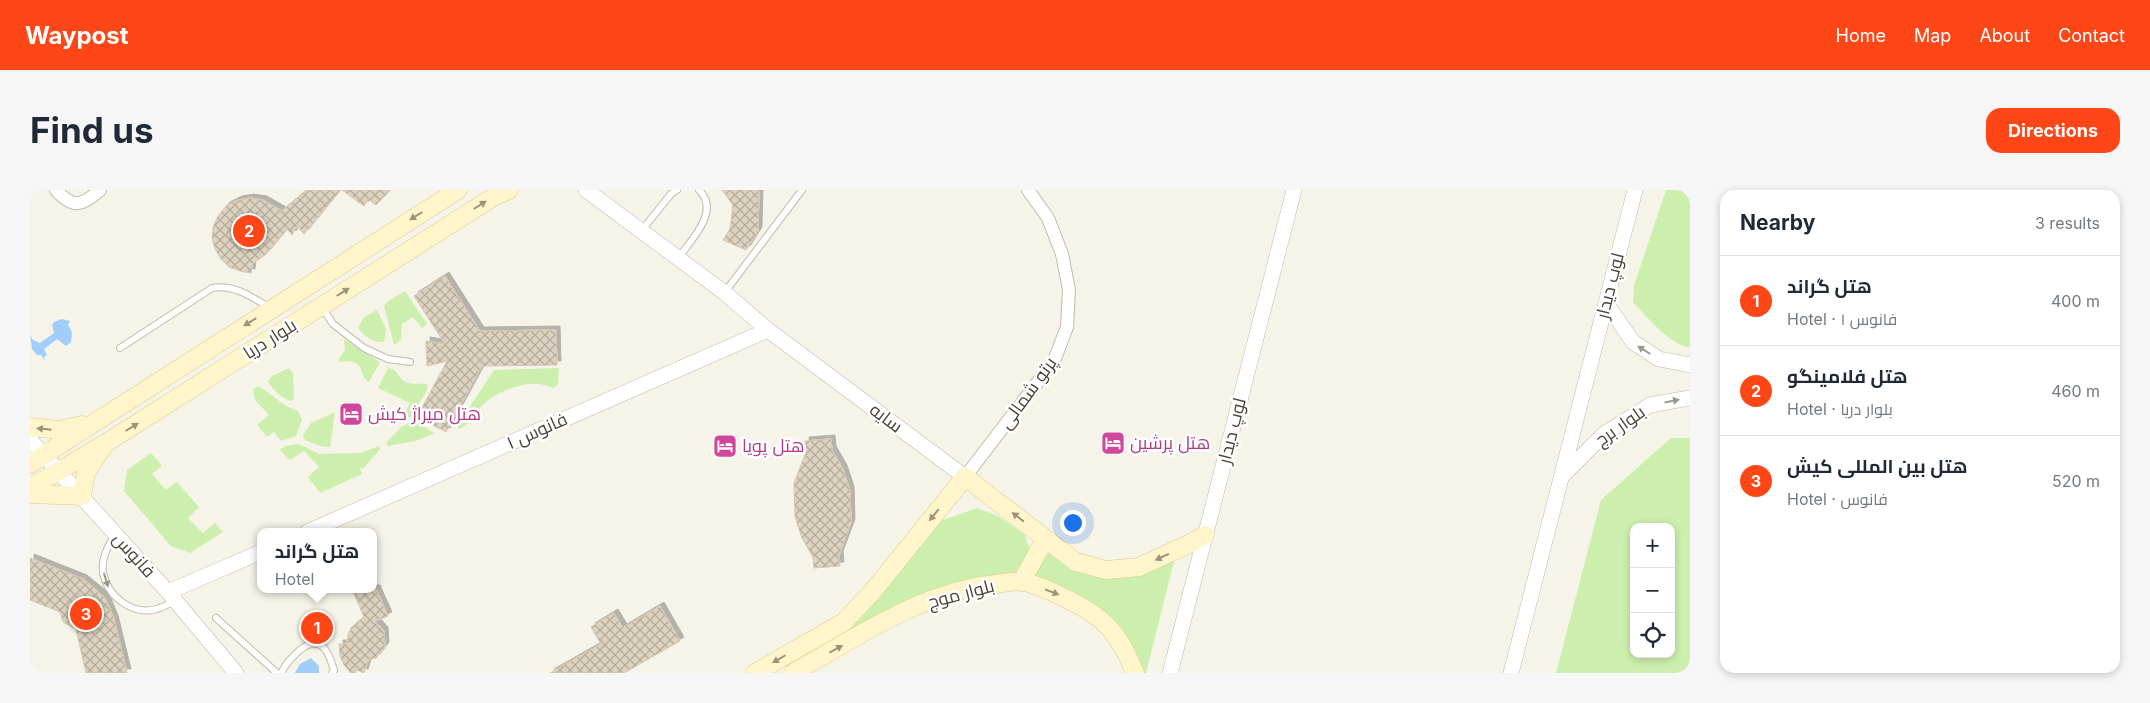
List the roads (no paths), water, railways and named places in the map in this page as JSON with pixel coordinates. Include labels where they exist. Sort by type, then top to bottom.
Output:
[{"type":"main road","name":"بلوار دریا","points":[[37,459],[92,422],[458,190]]},
{"type":"main road","name":"بلوار دریا","points":[[30,488],[106,443],[495,196],[509,190]]},
{"type":"main road","points":[[30,426],[59,430],[92,422]]},
{"type":"main road","points":[[30,494],[82,496],[86,472],[106,443]]},
{"type":"main road","name":"سایه","points":[[965,477],[1076,562],[1106,570],[1139,567],[1205,535]]},
{"type":"main road","points":[[755,673],[844,622],[873,591],[965,477]]},
{"type":"main road","points":[[1022,581],[1045,538]]},
{"type":"main road","name":"بلوار موج","points":[[794,673],[895,616],[942,596],[978,586],[1022,581],[1058,594],[1082,606],[1105,622],[1126,648],[1136,673]]},
{"type":"street","points":[[56,190],[67,201],[79,204],[90,199],[100,190]]},
{"type":"street","name":"پرتو شمالی","points":[[965,477],[1054,361],[1067,327],[1069,290],[1062,254],[1048,218],[1028,190]]},
{"type":"street","name":"لوپ دیدار","points":[[1170,673],[1294,190]]},
{"type":"street","name":"لوپ دیدار","points":[[1511,673],[1635,190]]},
{"type":"street","name":"سایه","points":[[593,192],[725,293],[768,330],[965,477]]},
{"type":"street","points":[[1606,303],[1633,342],[1659,359],[1690,365]]},
{"type":"street","name":"فانوس ۱","points":[[316,528],[768,330]]},
{"type":"street","name":"بلوار برج","points":[[1562,476],[1604,434],[1650,405],[1690,398]]},
{"type":"street","name":"فانوس","points":[[30,440],[37,459],[59,471],[236,673]]},
{"type":"street","points":[[171,597],[257,554]]},
{"type":"lane","points":[[642,231],[671,194],[677,190]]},
{"type":"lane","points":[[678,258],[703,224],[706,203],[704,195],[699,190]]},
{"type":"lane","points":[[725,293],[802,190]]},
{"type":"lane","points":[[120,348],[212,288],[223,286],[235,289],[271,309]]},
{"type":"lane","points":[[322,306],[333,324],[364,348],[388,359],[410,362]]},
{"type":"lane","points":[[116,534],[105,551],[103,570],[108,588],[121,602],[138,610],[156,609],[171,597]]},
{"type":"lane","points":[[216,618],[277,673]]},
{"type":"lane","points":[[282,673],[299,650],[315,644],[325,648],[334,670],[332,673]]},
{"type":"water","points":[[62,319],[70,321],[68,325],[72,332],[71,342],[66,346],[57,339],[44,349],[47,355],[44,357],[46,362],[41,355],[37,355],[32,349],[30,335],[33,340],[40,343],[54,333],[52,325],[54,322]]},
{"type":"water","points":[[311,658],[319,666],[319,673],[295,673],[300,664]]},
{"type":"place","name":"هتل فلامینگو","points":[[249,231]]},
{"type":"place","name":"هتل میراژ کیش","points":[[351,414]]},
{"type":"place","name":"هتل پرشین","points":[[1113,443]]},
{"type":"place","name":"هتل پویا","points":[[725,446]]},
{"type":"place","name":"هتل بین المللی کیش","points":[[86,614]]},
{"type":"place","name":"هتل گراند","points":[[317,628]]}]
